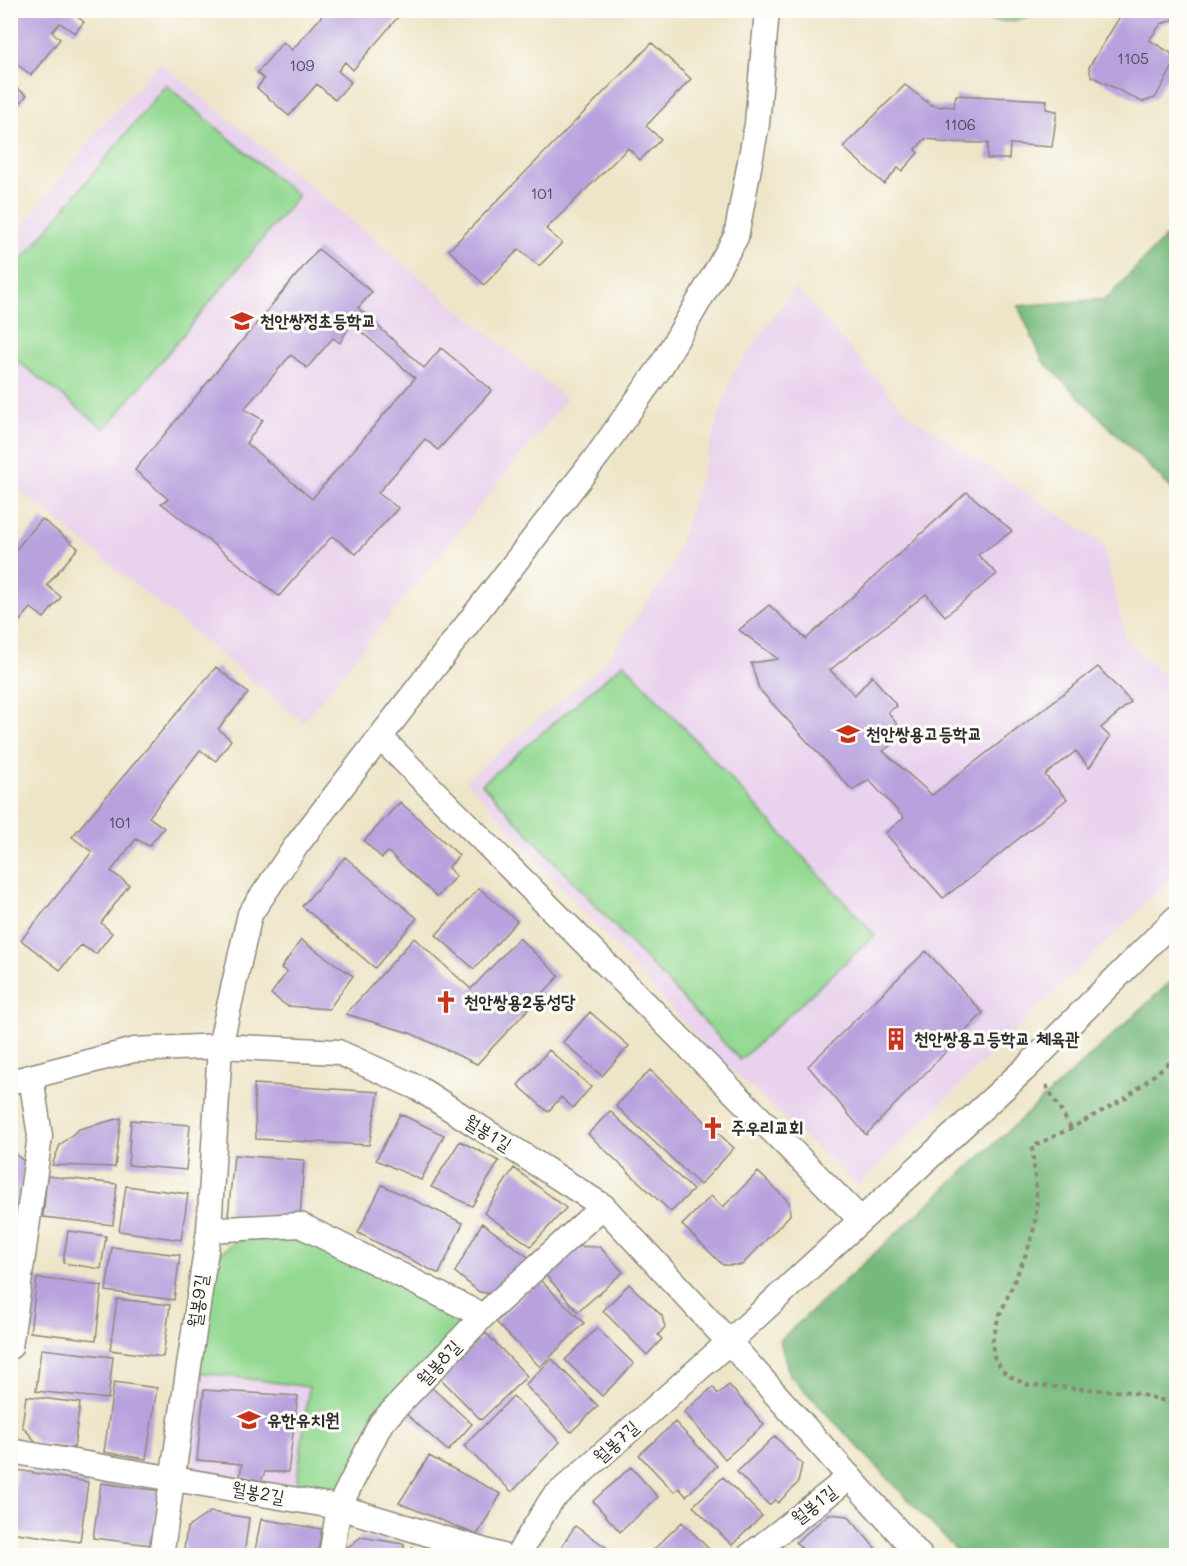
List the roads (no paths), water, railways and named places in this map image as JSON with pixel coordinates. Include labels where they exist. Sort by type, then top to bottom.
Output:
[{"type":"street","name":"월봉9길","points":[[161,1556],[208,1230],[220,1046],[250,914],[296,846],[598,454],[660,368],[736,237],[757,124],[767,10]]},
{"type":"street","points":[[380,737],[861,1220]]},
{"type":"street","name":"월봉7길","points":[[516,1556],[552,1499],[729,1342],[1028,1066],[1176,918]]},
{"type":"street","name":"월봉1길","points":[[21,1079],[134,1050],[220,1046],[338,1052],[418,1088],[603,1206],[729,1342],[920,1556]]},
{"type":"street","points":[[10,1347],[40,1136],[21,1079]]},
{"type":"street","name":"월봉8길","points":[[331,1556],[339,1507],[381,1423],[483,1316],[603,1206]]},
{"type":"street","points":[[208,1230],[300,1225],[483,1316]]},
{"type":"street","name":"월봉2길","points":[[10,1451],[339,1507],[502,1556]]},
{"type":"street","name":"월봉1길","points":[[749,1556],[850,1477]]},
{"type":"place","name":"천안쌍정초등학교","points":[[242,321]]},
{"type":"place","name":"천안쌍용고등학교","points":[[848,734]]},
{"type":"place","name":"천안쌍용2동성당","points":[[446,1002]]},
{"type":"place","name":"천안쌍용고등학교 체육관","points":[[896,1039]]},
{"type":"place","name":"주우리교회","points":[[713,1128]]},
{"type":"place","name":"유한유치원","points":[[249,1420]]}]
